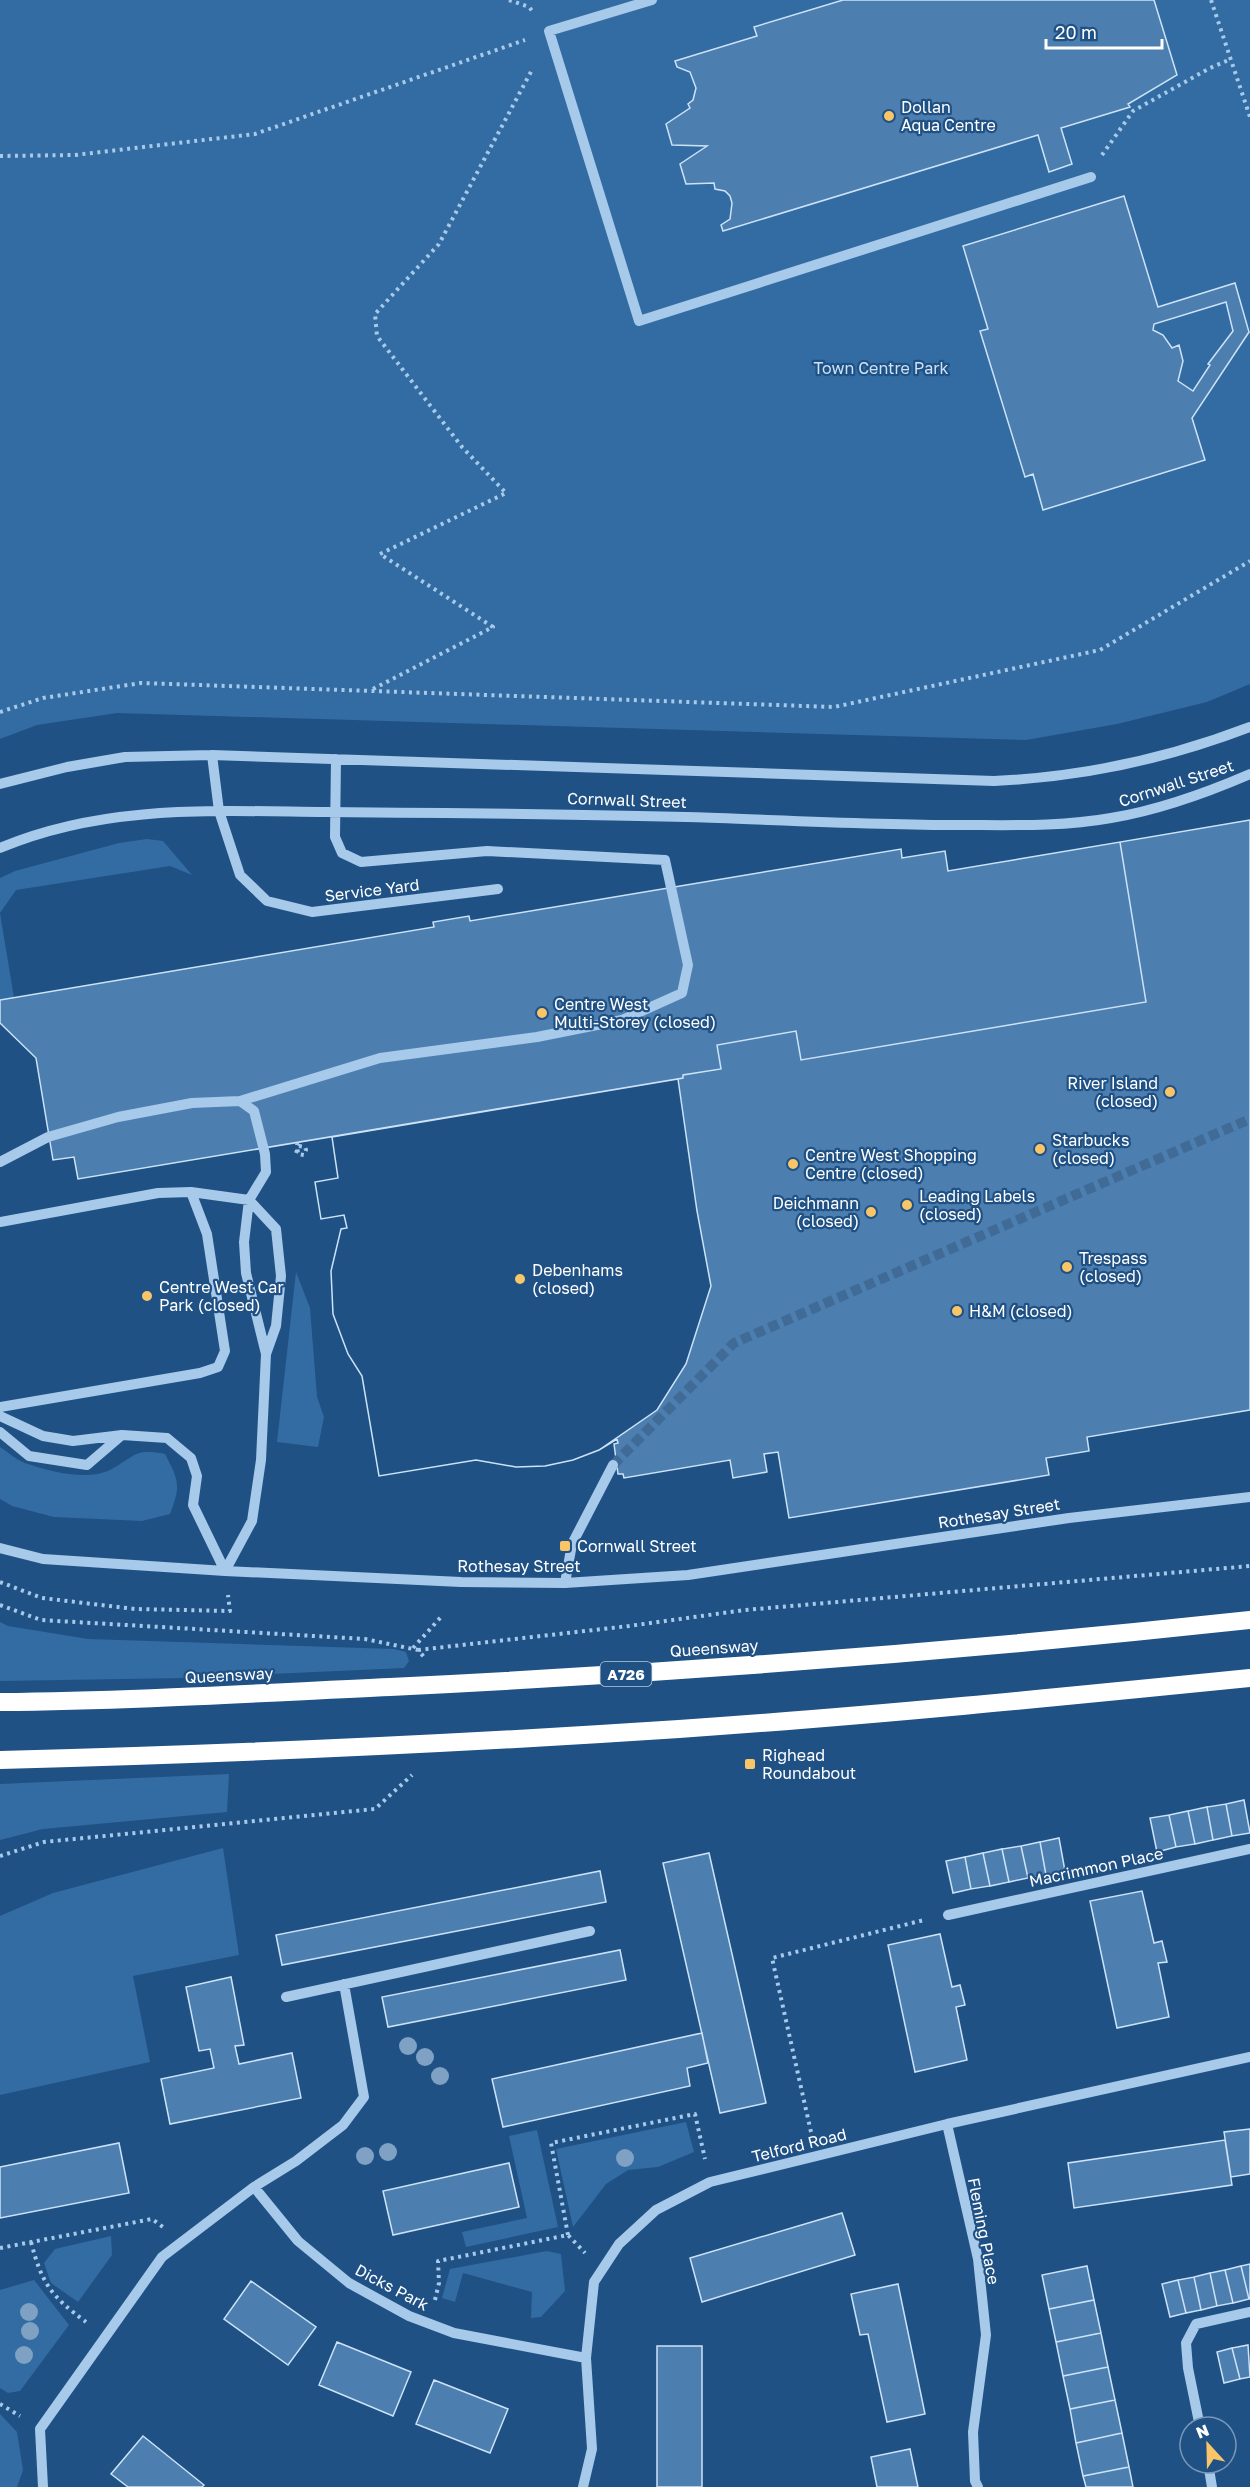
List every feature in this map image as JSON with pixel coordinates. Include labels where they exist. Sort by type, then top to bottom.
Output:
[{"type":"highway","name":"Queensway","points":[[0,1702],[125,1700],[702,1669],[938,1651],[1250,1620]]},
{"type":"highway","points":[[0,1760],[449,1743],[680,1729],[934,1709],[1250,1678]]},
{"type":"street","points":[[652,0],[549,31],[639,321],[1091,177]]},
{"type":"street","name":"Cornwall Street","points":[[0,784],[67,767],[125,758],[212,755],[994,781],[1044,779],[1135,764],[1213,741],[1250,727]]},
{"type":"street","name":"Service Yard","points":[[212,755],[219,811],[240,875],[267,901],[312,912],[498,889]]},
{"type":"street","points":[[0,1162],[48,1137],[118,1117],[192,1103],[240,1101],[380,1059],[537,1037],[622,1020],[682,993],[688,965],[665,860],[487,851],[361,862],[342,853],[335,837],[336,759]]},
{"type":"street","name":"Cornwall Street","points":[[0,848],[59,827],[109,817],[219,811],[550,813],[902,825],[1048,824],[1111,819],[1156,808],[1216,789],[1250,774]]},
{"type":"street","points":[[225,1571],[252,1521],[261,1460],[266,1354],[246,1273],[244,1242],[249,1200],[266,1172],[264,1148],[254,1111],[240,1101]]},
{"type":"street","points":[[0,1407],[200,1373],[218,1367],[225,1351],[215,1283],[207,1234],[191,1192]]},
{"type":"street","points":[[0,1222],[158,1193],[191,1192],[249,1200],[276,1228],[281,1276],[276,1326],[266,1354]]},
{"type":"street","points":[[0,1416],[43,1436],[73,1441],[122,1435],[168,1438],[191,1458],[197,1476],[194,1505],[225,1571]]},
{"type":"street","points":[[0,1432],[29,1456],[87,1465],[122,1435]]},
{"type":"street","points":[[565,1583],[572,1544],[613,1465]]},
{"type":"street","points":[[1237,1498],[1250,1490]]},
{"type":"street","name":"Rothesay Street","points":[[0,1548],[43,1559],[225,1571],[461,1582],[565,1583],[688,1575],[1069,1518],[1250,1497]]},
{"type":"street","name":"Macrimmon Place","points":[[948,1914],[1250,1849]]},
{"type":"street","points":[[286,1997],[590,1931]]},
{"type":"street","points":[[43,2487],[40,2429],[162,2257],[254,2187],[296,2162],[343,2125],[364,2097],[344,1984]]},
{"type":"street","name":"Telford Road","points":[[583,2487],[592,2449],[586,2358],[594,2283],[619,2244],[656,2210],[710,2182],[947,2124],[1250,2057]]},
{"type":"street","name":"Fleming Place","points":[[947,2124],[978,2259],[986,2335],[973,2432],[975,2481],[978,2487]]},
{"type":"street","name":"Dicks Park","points":[[254,2187],[297,2241],[349,2283],[409,2316],[454,2333],[586,2358]]},
{"type":"street","points":[[1198,2415],[1188,2368],[1186,2343],[1196,2324],[1250,2312]]},
{"type":"path","points":[[1211,0],[1250,117]]},
{"type":"path","points":[[0,156],[75,156],[255,134],[549,31]]},
{"type":"path","points":[[371,690],[493,627],[380,554],[506,493],[462,447],[377,336],[375,314],[439,244],[524,87],[549,31]]},
{"type":"path","points":[[1091,177],[1104,149],[1133,111],[1210,68],[1231,59]]},
{"type":"path","points":[[0,712],[43,698],[141,683],[834,708],[1100,650],[1250,561]]},
{"type":"path","points":[[296,1153],[298,1149],[299,1146],[305,1147],[306,1150],[304,1155],[298,1154],[297,1143]]},
{"type":"path","points":[[0,1605],[40,1620],[365,1639],[418,1650],[745,1610],[1250,1566]]},
{"type":"path","points":[[0,1582],[42,1598],[135,1609],[230,1611]]},
{"type":"path","points":[[412,1649],[441,1617]]},
{"type":"path","points":[[418,1650],[448,1684]]},
{"type":"path","points":[[0,1856],[44,1842],[375,1809],[449,1743]]},
{"type":"path","points":[[816,2156],[772,1958],[948,1914]]},
{"type":"path","points":[[602,2270],[568,2235],[551,2144],[695,2114],[703,2150]]},
{"type":"path","points":[[0,2248],[152,2219],[182,2242]]},
{"type":"path","points":[[439,2283],[438,2261],[568,2235]]},
{"type":"path","points":[[31,2242],[38,2271],[59,2301],[106,2337]]},
{"type":"green space","name":"Town Centre Park","points":[[0,0],[1250,0],[1250,684],[1207,702],[1117,724],[1026,740],[117,713],[37,725],[0,739]]},
{"type":"green space","points":[[147,839],[163,841],[192,875],[170,866],[16,890],[0,913],[0,878],[15,871],[119,843]]},
{"type":"green space","points":[[0,913],[14,998],[0,1000]]},
{"type":"green space","points":[[296,1272],[310,1308],[317,1397],[324,1417],[318,1447],[277,1442]]},
{"type":"green space","points":[[0,1447],[28,1464],[47,1470],[80,1475],[91,1475],[110,1470],[140,1453],[165,1454],[177,1483],[176,1496],[170,1514],[142,1521],[54,1517],[12,1506],[0,1499]]},
{"type":"green space","points":[[0,1622],[8,1626],[88,1639],[394,1649],[406,1652],[409,1661],[404,1668],[185,1678],[0,1681]]},
{"type":"green space","points":[[229,1774],[227,1812],[43,1829],[0,1840],[0,1784]]},
{"type":"green space","points":[[223,1848],[239,1955],[133,1976],[150,2062],[0,2095],[0,1916],[53,1893]]},
{"type":"green space","points":[[686,2122],[694,2152],[658,2167],[628,2170],[606,2184],[573,2227],[556,2149]]},
{"type":"green space","points":[[537,2130],[558,2227],[466,2247],[462,2232],[527,2218],[509,2136]]},
{"type":"green space","points":[[111,2236],[112,2255],[78,2302],[51,2283],[44,2263],[55,2249]]},
{"type":"green space","points":[[547,2251],[561,2254],[565,2291],[541,2317],[531,2318],[532,2292],[463,2273],[455,2302],[442,2298],[450,2269]]},
{"type":"green space","points":[[34,2280],[69,2325],[20,2391],[8,2393],[0,2388],[0,2290]]},
{"type":"green space","points":[[0,2414],[17,2432],[23,2470],[17,2487],[0,2487]]},
{"type":"building","name":"Dollan Aqua Centre","points":[[843,0],[1154,0],[1177,75],[1128,104],[1130,107],[1061,128],[1072,164],[1049,172],[1038,135],[723,231],[721,225],[730,219],[732,203],[730,196],[725,191],[715,189],[714,183],[686,184],[680,164],[707,146],[672,145],[666,124],[690,108],[688,104],[693,100],[696,88],[690,72],[677,67],[675,61],[757,36],[754,27]]},
{"type":"building","points":[[1124,196],[1158,307],[1235,283],[1249,332],[1192,418],[1205,460],[1043,510],[1033,474],[1025,477],[980,331],[988,329],[963,246]],"holes":[[[1226,302],[1233,331],[1208,364],[1210,365],[1193,391],[1178,381],[1183,361],[1179,345],[1172,348],[1163,335],[1153,330],[1154,324]]]},
{"type":"building","name":"Centre West Shopping Centre (closed)","points":[[1250,820],[1250,1410],[1087,1437],[1089,1451],[1046,1458],[1049,1475],[789,1518],[778,1452],[764,1454],[767,1472],[733,1478],[730,1460],[624,1478],[623,1474],[618,1474],[614,1444],[618,1443],[617,1439],[599,1450],[573,1460],[545,1466],[516,1467],[476,1460],[379,1476],[362,1376],[348,1354],[333,1314],[331,1271],[341,1229],[347,1228],[344,1215],[321,1219],[315,1182],[338,1178],[332,1137],[683,1078],[683,1075],[721,1069],[717,1045],[796,1031],[801,1060],[1146,1002],[1120,842]]},
{"type":"building","name":"Centre West Multi-Storey (closed)","points":[[1120,842],[1146,1002],[801,1060],[796,1031],[717,1045],[721,1069],[683,1075],[683,1078],[78,1179],[74,1157],[53,1160],[36,1058],[0,1023],[0,1000],[434,927],[433,922],[469,916],[470,921],[901,849],[902,858],[945,851],[948,871]]},
{"type":"building","name":"Debenhams (closed)","points":[[678,1079],[697,1211],[711,1286],[686,1364],[657,1410],[599,1450],[573,1460],[545,1466],[516,1467],[476,1460],[379,1476],[362,1376],[348,1354],[333,1314],[331,1271],[341,1229],[347,1228],[344,1215],[321,1219],[315,1182],[338,1178],[332,1137]]},
{"type":"building","points":[[1244,1800],[1250,1833],[1232,1836],[1226,1804]]},
{"type":"building","points":[[1226,1804],[1232,1836],[1213,1840],[1207,1807]]},
{"type":"building","points":[[1207,1807],[1213,1840],[1195,1844],[1188,1811]]},
{"type":"building","points":[[1188,1811],[1195,1844],[1176,1847],[1169,1815]]},
{"type":"building","points":[[1169,1815],[1176,1847],[1157,1852],[1150,1818]]},
{"type":"building","points":[[1059,1838],[1065,1871],[1046,1875],[1040,1842]]},
{"type":"building","points":[[1040,1842],[1046,1875],[1028,1878],[1021,1846]]},
{"type":"building","points":[[1021,1846],[1028,1878],[1009,1882],[1002,1849]]},
{"type":"building","points":[[1002,1849],[1009,1882],[990,1886],[983,1853]]},
{"type":"building","points":[[709,1853],[766,2103],[720,2113],[663,1863]]},
{"type":"building","points":[[983,1853],[990,1886],[971,1889],[965,1857]]},
{"type":"building","points":[[965,1857],[971,1889],[953,1893],[946,1861]]},
{"type":"building","points":[[600,1871],[606,1902],[282,1965],[276,1935]]},
{"type":"building","points":[[1142,1891],[1154,1943],[1162,1941],[1167,1962],[1158,1963],[1169,2017],[1117,2028],[1090,1901]]},
{"type":"building","points":[[940,1934],[952,1987],[960,1985],[965,2005],[956,2007],[967,2060],[915,2072],[888,1945]]},
{"type":"building","points":[[620,1950],[626,1980],[388,2027],[382,1997]]},
{"type":"building","points":[[231,1977],[244,2045],[235,2046],[239,2064],[292,2053],[301,2098],[170,2124],[161,2079],[214,2068],[210,2049],[199,2051],[186,1987]]},
{"type":"building","points":[[702,2033],[708,2063],[687,2068],[690,2086],[503,2127],[492,2079]]},
{"type":"building","points":[[1250,2129],[1250,2174],[1231,2177],[1224,2132]]},
{"type":"building","points":[[1225,2140],[1232,2185],[1074,2208],[1068,2163]]},
{"type":"building","points":[[119,2143],[129,2193],[0,2218],[0,2167]]},
{"type":"building","points":[[509,2163],[519,2207],[393,2235],[383,2191]]},
{"type":"building","points":[[842,2213],[855,2255],[702,2302],[690,2258]]},
{"type":"building","points":[[1250,2264],[1250,2299],[1249,2299],[1241,2266]]},
{"type":"building","points":[[1087,2266],[1094,2300],[1049,2309],[1042,2275]]},
{"type":"building","points":[[1241,2266],[1249,2299],[1233,2303],[1225,2270]]},
{"type":"building","points":[[1225,2270],[1233,2303],[1217,2306],[1210,2273]]},
{"type":"building","points":[[1210,2273],[1217,2306],[1201,2310],[1194,2277]]},
{"type":"building","points":[[1194,2277],[1201,2310],[1186,2313],[1178,2280]]},
{"type":"building","points":[[1178,2280],[1186,2313],[1170,2317],[1162,2284]]},
{"type":"building","points":[[251,2281],[316,2327],[288,2365],[224,2319]]},
{"type":"building","points":[[898,2284],[925,2414],[887,2422],[868,2334],[860,2335],[851,2294]]},
{"type":"building","points":[[1094,2300],[1101,2333],[1056,2342],[1049,2309]]},
{"type":"building","points":[[1101,2333],[1108,2367],[1063,2376],[1056,2342]]},
{"type":"building","points":[[337,2342],[411,2372],[393,2416],[319,2385]]},
{"type":"building","points":[[1248,2345],[1250,2377],[1240,2379],[1232,2348]]},
{"type":"building","points":[[657,2346],[702,2346],[702,2487],[657,2487]]},
{"type":"building","points":[[1232,2348],[1240,2379],[1224,2383],[1217,2352]]},
{"type":"building","points":[[1108,2367],[1115,2400],[1070,2409],[1063,2376]]},
{"type":"building","points":[[434,2380],[508,2409],[490,2453],[416,2424]]},
{"type":"building","points":[[1115,2400],[1122,2433],[1076,2443],[1070,2409]]},
{"type":"building","points":[[1122,2433],[1129,2467],[1083,2476],[1076,2443]]},
{"type":"building","points":[[143,2436],[204,2485],[202,2487],[128,2487],[111,2474]]},
{"type":"building","points":[[910,2449],[918,2487],[877,2487],[871,2457]]},
{"type":"building","points":[[1129,2467],[1133,2487],[1086,2487],[1083,2476]]},
{"type":"tunnel","points":[[613,1465],[734,1343],[1250,1119]]},
{"type":"place","name":"Dollan Aqua Centre","points":[[889,116]]},
{"type":"place","name":"Centre West Multi-Storey (closed)","points":[[542,1013]]},
{"type":"place","name":"River Island (closed)","points":[[1170,1092]]},
{"type":"place","name":"Starbucks (closed)","points":[[1040,1149]]},
{"type":"place","name":"Centre West Shopping Centre (closed)","points":[[793,1164]]},
{"type":"place","name":"Leading Labels (closed)","points":[[907,1205]]},
{"type":"place","name":"Deichmann (closed)","points":[[871,1212]]},
{"type":"place","name":"Trespass (closed)","points":[[1067,1267]]},
{"type":"place","name":"Debenhams (closed)","points":[[520,1279]]},
{"type":"place","name":"Centre West Car Park (closed)","points":[[147,1296]]},
{"type":"place","name":"H&M (closed)","points":[[957,1311]]},
{"type":"place","name":"Cornwall Street","points":[[565,1546]]},
{"type":"place","name":"Righead Roundabout","points":[[750,1764]]}]
